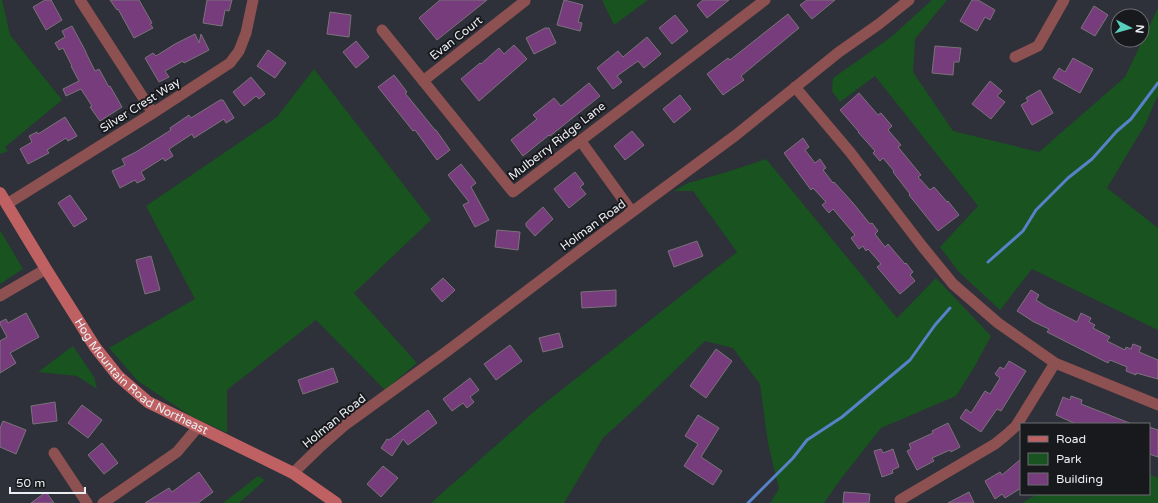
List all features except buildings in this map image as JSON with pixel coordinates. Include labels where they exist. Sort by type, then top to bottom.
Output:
[{"type":"street","points":[[80,0],[153,113]]},
{"type":"street","name":"Silver Crest Way","points":[[7,204],[230,63],[239,51],[246,33],[253,0]]},
{"type":"street","name":"Mulberry Ridge Lane","points":[[382,30],[513,192],[765,0]]},
{"type":"street","name":"Holman Road","points":[[293,473],[345,425],[446,352],[730,139],[839,52],[879,24],[909,0]]},
{"type":"street","points":[[1015,57],[1038,46],[1064,0]]},
{"type":"street","name":"Evan Court","points":[[423,81],[525,1]]},
{"type":"street","points":[[795,87],[850,152],[953,284],[998,323],[1055,364],[1158,405]]},
{"type":"street","points":[[580,140],[632,212]]},
{"type":"street","name":"Hog Mountain Road Northeast","points":[[0,193],[95,347],[118,376],[148,402],[293,473],[336,503]]},
{"type":"street","points":[[0,296],[46,269]]},
{"type":"street","points":[[900,500],[1006,436],[1016,426],[1055,364]]},
{"type":"street","points":[[102,503],[177,452],[198,427]]},
{"type":"street","points":[[54,453],[87,503]]},
{"type":"green space","points":[[0,0],[2,0],[10,35],[62,100],[5,147],[8,151],[0,154]]},
{"type":"green space","points":[[602,0],[648,0],[614,25]]},
{"type":"green space","points":[[932,0],[947,0],[915,39],[913,72],[953,131],[1039,152],[1125,77],[1139,48],[1150,48],[1150,25],[1158,8],[1158,96],[1146,123],[1107,188],[1158,228],[1158,330],[1032,269],[1000,310],[959,272],[940,247],[978,206],[875,76],[840,102],[832,91],[833,78],[890,38]]},
{"type":"green space","points":[[314,69],[431,220],[354,293],[417,363],[385,390],[316,320],[227,390],[227,433],[189,415],[138,381],[109,348],[195,299],[146,206],[277,117]]},
{"type":"green space","points":[[766,159],[897,318],[936,278],[991,336],[975,366],[956,396],[881,428],[824,503],[770,503],[779,489],[768,443],[760,384],[733,348],[705,341],[603,438],[564,503],[431,503],[536,410],[737,252],[693,191],[674,191],[688,183]]},
{"type":"green space","points":[[0,230],[23,269],[0,284]]},
{"type":"green space","points":[[73,346],[94,377],[97,389],[77,376],[38,372]]},
{"type":"green space","points":[[1150,474],[1158,478],[1158,503],[1022,503],[1035,495],[1150,495]]},
{"type":"green space","points":[[258,476],[265,480],[239,503],[223,503]]},
{"type":"waterway","points":[[988,262],[1023,231],[1036,210],[1068,178],[1092,159],[1117,131],[1131,119],[1158,83]]},
{"type":"waterway","points":[[748,503],[793,458],[807,440],[842,417],[910,360],[935,325],[950,308]]}]
